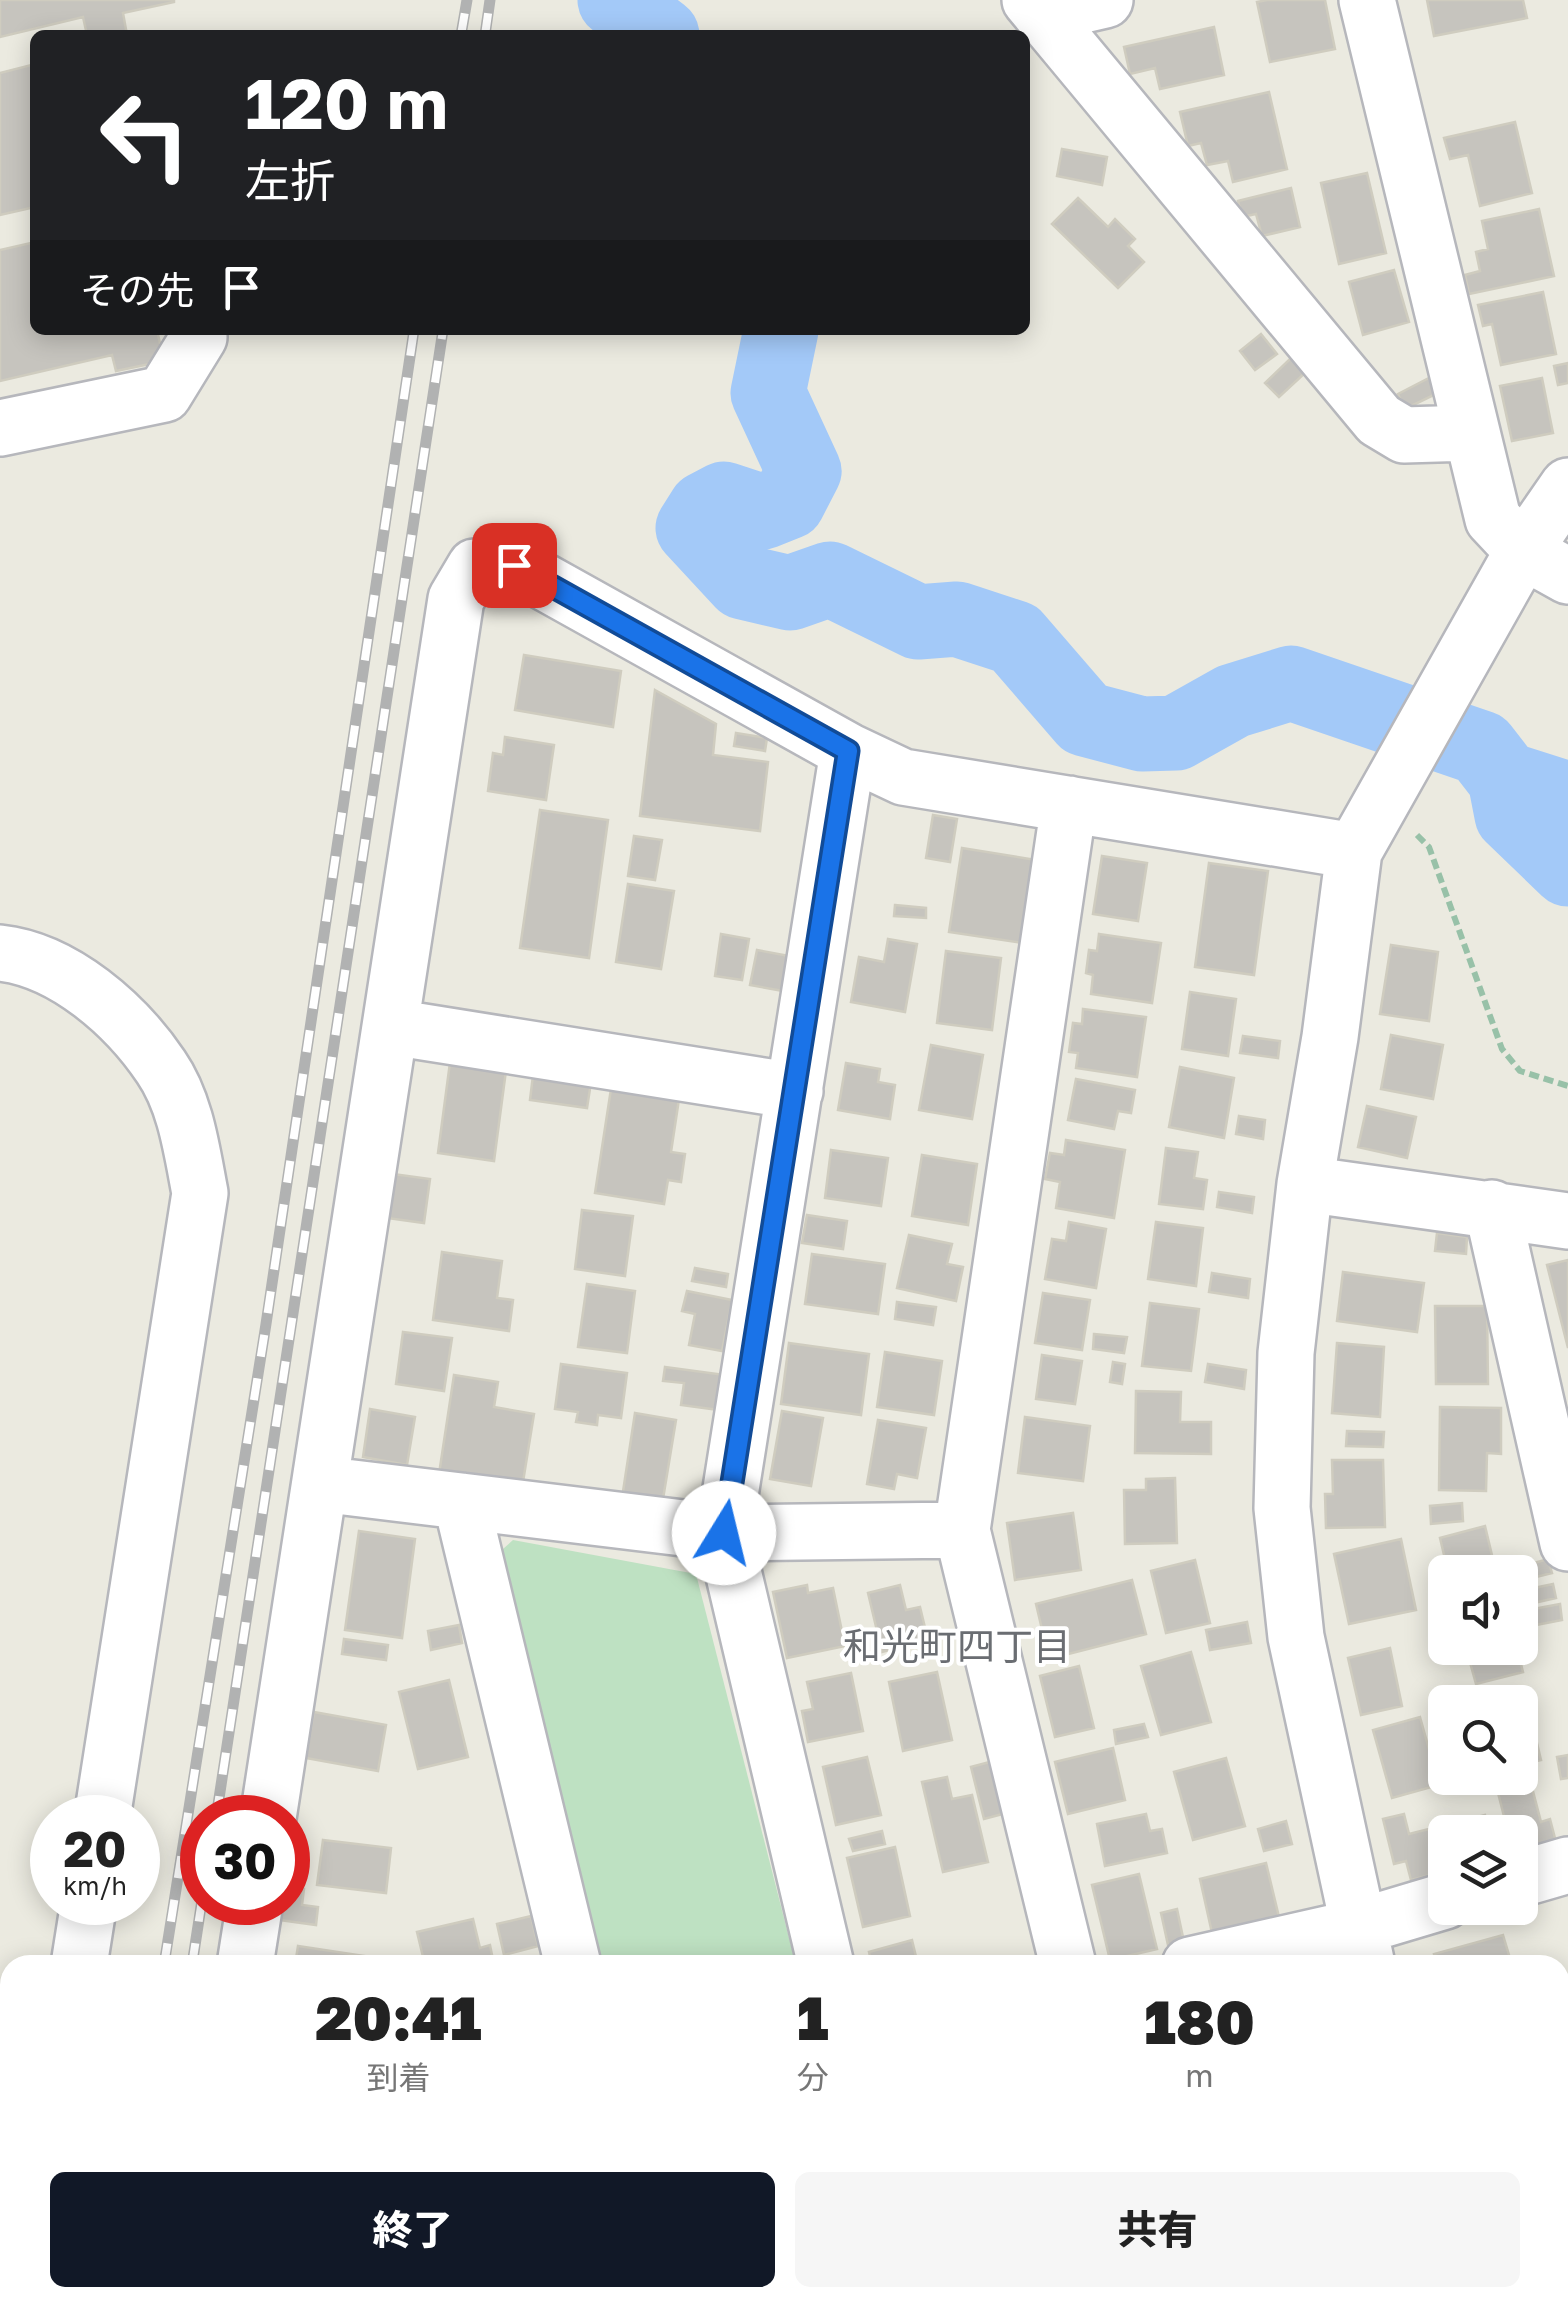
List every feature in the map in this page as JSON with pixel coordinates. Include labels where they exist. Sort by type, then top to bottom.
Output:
[{"type":"street","points":[[1367,0],[1492,518],[1546,563]]},
{"type":"street","points":[[1069,6],[1379,420],[1404,436],[1471,433]]},
{"type":"street","points":[[0,428],[164,394],[199,335]]},
{"type":"street","points":[[1362,1946],[1296,1636],[1282,1508],[1286,1353],[1304,1184],[1330,1036],[1354,851],[1399,806],[1454,676],[1546,563],[1568,486]]},
{"type":"street","points":[[272,1795],[456,599],[475,567],[514,565],[848,751],[903,776],[1354,851]]},
{"type":"street","points":[[824,1955],[724,1533],[848,751]]},
{"type":"street","points":[[1066,1955],[962,1530],[1069,804]]},
{"type":"street","points":[[0,953],[74,979],[162,1068],[188,1129],[200,1193],[106,1795]]},
{"type":"street","points":[[392,1027],[795,1092]]},
{"type":"street","points":[[1304,1184],[1568,1221]]},
{"type":"street","points":[[1492,1208],[1568,1544]]},
{"type":"street","points":[[320,1484],[724,1533],[962,1530]]},
{"type":"street","points":[[461,1501],[571,1955]]},
{"type":"street","points":[[1538,1874],[1568,1865]]},
{"type":"street","points":[[1281,1955],[1362,1946],[1428,1910]]},
{"type":"street","points":[[81,1955],[85,1925]]},
{"type":"street","points":[[247,1955],[251,1925]]},
{"type":"path","points":[[1399,806],[1429,847],[1502,1050],[1520,1070],[1568,1086]]},
{"type":"green space","points":[[513,1540],[696,1574],[793,1955],[599,1955],[494,1557]]},
{"type":"building","points":[[0,0],[174,0],[123,13],[126,30],[86,30],[83,17],[0,37]]},
{"type":"building","points":[[1325,0],[1335,49],[1270,62],[1257,2]]},
{"type":"building","points":[[1427,0],[1523,0],[1527,18],[1434,36]]},
{"type":"building","points":[[1214,27],[1224,75],[1160,89],[1155,68],[1130,74],[1124,47]]},
{"type":"building","points":[[30,65],[30,208],[0,215],[0,73]]},
{"type":"building","points":[[1269,92],[1287,169],[1233,182],[1228,161],[1207,165],[1201,143],[1188,146],[1180,112]]},
{"type":"building","points":[[1515,122],[1532,193],[1480,206],[1468,155],[1450,159],[1444,138]]},
{"type":"building","points":[[1062,149],[1107,157],[1102,185],[1057,176]]},
{"type":"building","points":[[1367,173],[1386,253],[1339,264],[1321,183]]},
{"type":"building","points":[[1291,188],[1300,227],[1262,236],[1256,214],[1242,217],[1238,201]]},
{"type":"building","points":[[1078,198],[1108,227],[1115,219],[1135,239],[1128,246],[1144,262],[1118,288],[1052,224]]},
{"type":"building","points":[[1539,209],[1554,276],[1469,294],[1465,275],[1480,271],[1476,252],[1488,249],[1482,221]]},
{"type":"building","points":[[30,243],[30,335],[158,335],[164,361],[116,371],[112,355],[0,381],[0,250]]},
{"type":"building","points":[[1394,270],[1409,322],[1363,335],[1349,282]]},
{"type":"building","points":[[1543,292],[1556,354],[1501,365],[1492,324],[1483,326],[1478,305]]},
{"type":"building","points":[[1261,334],[1277,354],[1255,370],[1240,351]]},
{"type":"building","points":[[1291,358],[1305,373],[1279,397],[1265,383]]},
{"type":"building","points":[[1568,363],[1568,383],[1558,385],[1554,366]]},
{"type":"building","points":[[1429,378],[1436,394],[1405,409],[1398,394]]},
{"type":"building","points":[[1542,378],[1553,433],[1512,441],[1500,386]]},
{"type":"building","points":[[524,655],[621,671],[613,727],[515,710]]},
{"type":"building","points":[[655,690],[716,724],[713,755],[768,762],[760,831],[640,816]]},
{"type":"building","points":[[736,733],[767,738],[765,751],[734,746]]},
{"type":"building","points":[[505,737],[554,745],[546,800],[488,791],[493,753],[503,755]]},
{"type":"building","points":[[540,810],[608,820],[589,958],[520,948]]},
{"type":"building","points":[[933,815],[957,819],[950,862],[926,858]]},
{"type":"building","points":[[634,836],[662,840],[655,880],[628,876]]},
{"type":"building","points":[[962,848],[1042,861],[1030,944],[949,932]]},
{"type":"building","points":[[1102,856],[1147,863],[1138,921],[1093,914]]},
{"type":"building","points":[[1209,863],[1268,871],[1254,975],[1195,967]]},
{"type":"building","points":[[628,884],[674,891],[661,969],[616,962]]},
{"type":"building","points":[[895,905],[926,908],[926,918],[894,916]]},
{"type":"building","points":[[721,934],[749,939],[742,980],[715,976]]},
{"type":"building","points":[[1099,934],[1161,943],[1152,1003],[1091,994],[1093,975],[1086,973],[1089,950],[1097,951]]},
{"type":"building","points":[[888,939],[917,944],[905,1012],[851,1002],[859,957],[884,962]]},
{"type":"building","points":[[1391,945],[1438,952],[1429,1021],[1380,1014]]},
{"type":"building","points":[[757,950],[789,956],[783,991],[750,985]]},
{"type":"building","points":[[946,951],[1001,958],[992,1030],[937,1023]]},
{"type":"building","points":[[1190,992],[1236,999],[1228,1056],[1182,1049]]},
{"type":"building","points":[[1083,1009],[1146,1017],[1137,1077],[1076,1068],[1078,1053],[1069,1052],[1073,1023],[1082,1024]]},
{"type":"building","points":[[1391,1035],[1443,1045],[1433,1099],[1381,1089]]},
{"type":"building","points":[[1243,1036],[1280,1041],[1278,1058],[1240,1053]]},
{"type":"building","points":[[931,1045],[983,1055],[972,1119],[919,1110]]},
{"type":"building","points":[[451,1055],[507,1063],[494,1161],[438,1153]]},
{"type":"building","points":[[846,1063],[880,1069],[878,1082],[895,1085],[890,1119],[838,1110]]},
{"type":"building","points":[[534,1067],[592,1076],[587,1108],[530,1100]]},
{"type":"building","points":[[1180,1067],[1234,1078],[1224,1138],[1169,1127]]},
{"type":"building","points":[[1076,1079],[1135,1090],[1131,1113],[1118,1111],[1114,1129],[1068,1120]]},
{"type":"building","points":[[611,1089],[679,1099],[671,1152],[685,1154],[681,1182],[668,1180],[664,1204],[595,1193]]},
{"type":"building","points":[[1367,1106],[1416,1117],[1407,1158],[1358,1147]]},
{"type":"building","points":[[1239,1116],[1265,1120],[1263,1139],[1236,1134]]},
{"type":"building","points":[[1066,1140],[1125,1150],[1114,1218],[1056,1208],[1060,1182],[1045,1179],[1050,1153],[1064,1155]]},
{"type":"building","points":[[1166,1148],[1198,1152],[1194,1178],[1207,1180],[1203,1209],[1159,1204]]},
{"type":"building","points":[[831,1150],[888,1158],[881,1206],[825,1198]]},
{"type":"building","points":[[922,1155],[977,1164],[968,1225],[912,1216]]},
{"type":"building","points":[[393,1174],[430,1179],[424,1223],[387,1218]]},
{"type":"building","points":[[1219,1192],[1254,1197],[1252,1213],[1217,1207]]},
{"type":"building","points":[[582,1210],[633,1216],[625,1276],[575,1269]]},
{"type":"building","points":[[807,1215],[847,1221],[843,1249],[802,1243]]},
{"type":"building","points":[[1069,1222],[1106,1229],[1096,1288],[1045,1279],[1052,1239],[1066,1241]]},
{"type":"building","points":[[1156,1222],[1203,1228],[1196,1286],[1148,1279]]},
{"type":"building","points":[[1437,1233],[1467,1237],[1466,1254],[1435,1251]]},
{"type":"building","points":[[909,1235],[952,1244],[947,1264],[963,1267],[956,1301],[897,1288]]},
{"type":"building","points":[[442,1252],[502,1261],[497,1298],[513,1300],[509,1331],[433,1320]]},
{"type":"building","points":[[812,1254],[885,1264],[878,1314],[805,1304]]},
{"type":"building","points":[[1568,1260],[1568,1348],[1547,1265]]},
{"type":"building","points":[[695,1268],[728,1274],[726,1287],[692,1281]]},
{"type":"building","points":[[1343,1272],[1424,1283],[1417,1332],[1337,1321]]},
{"type":"building","points":[[1212,1273],[1250,1279],[1248,1298],[1209,1292]]},
{"type":"building","points":[[587,1284],[635,1291],[627,1353],[578,1347]]},
{"type":"building","points":[[687,1291],[732,1300],[722,1351],[689,1345],[695,1314],[682,1311]]},
{"type":"building","points":[[1043,1293],[1090,1300],[1082,1350],[1035,1343]]},
{"type":"building","points":[[897,1302],[936,1307],[933,1325],[895,1319]]},
{"type":"building","points":[[1150,1303],[1199,1309],[1191,1371],[1142,1366]]},
{"type":"building","points":[[1435,1306],[1487,1306],[1488,1384],[1436,1384]]},
{"type":"building","points":[[403,1332],[452,1338],[444,1391],[396,1384]]},
{"type":"building","points":[[1094,1334],[1127,1337],[1124,1353],[1093,1349]]},
{"type":"building","points":[[789,1343],[869,1354],[861,1415],[781,1404]]},
{"type":"building","points":[[1337,1343],[1384,1347],[1380,1417],[1332,1413]]},
{"type":"building","points":[[885,1352],[942,1361],[934,1415],[877,1407]]},
{"type":"building","points":[[1042,1355],[1082,1361],[1075,1404],[1036,1399]]},
{"type":"building","points":[[1113,1362],[1125,1364],[1122,1384],[1110,1382]]},
{"type":"building","points":[[561,1364],[627,1373],[621,1418],[598,1415],[597,1425],[576,1422],[578,1412],[555,1409]]},
{"type":"building","points":[[1208,1364],[1246,1370],[1244,1389],[1205,1382]]},
{"type":"building","points":[[665,1367],[725,1375],[719,1410],[681,1405],[684,1383],[663,1381]]},
{"type":"building","points":[[454,1375],[498,1382],[494,1407],[534,1414],[522,1488],[439,1474]]},
{"type":"building","points":[[1136,1391],[1181,1392],[1180,1422],[1211,1422],[1211,1454],[1135,1453]]},
{"type":"building","points":[[1440,1407],[1501,1408],[1501,1454],[1487,1453],[1486,1491],[1439,1490]]},
{"type":"building","points":[[370,1409],[415,1417],[407,1465],[363,1457]]},
{"type":"building","points":[[782,1411],[823,1418],[811,1486],[770,1479]]},
{"type":"building","points":[[635,1413],[676,1420],[662,1505],[622,1498]]},
{"type":"building","points":[[1025,1417],[1090,1426],[1083,1481],[1018,1473]]},
{"type":"building","points":[[878,1420],[926,1428],[917,1478],[897,1474],[894,1489],[867,1484]]},
{"type":"building","points":[[1347,1431],[1384,1432],[1383,1447],[1346,1446]]},
{"type":"building","points":[[1332,1460],[1383,1460],[1385,1527],[1326,1528],[1325,1494],[1333,1494]]},
{"type":"building","points":[[1175,1478],[1177,1543],[1125,1544],[1124,1490],[1146,1490],[1146,1479]]},
{"type":"building","points":[[1462,1503],[1463,1521],[1431,1524],[1430,1506]]},
{"type":"building","points":[[1073,1513],[1081,1570],[1015,1580],[1007,1523]]},
{"type":"building","points":[[1485,1526],[1492,1555],[1444,1555],[1440,1538]]},
{"type":"building","points":[[359,1531],[415,1539],[402,1638],[345,1630]]},
{"type":"building","points":[[1401,1539],[1416,1610],[1349,1624],[1334,1554]]},
{"type":"building","points":[[1548,1559],[1552,1573],[1538,1576],[1538,1562]]},
{"type":"building","points":[[1195,1560],[1210,1623],[1166,1633],[1151,1571]]},
{"type":"building","points":[[1132,1580],[1146,1634],[1049,1659],[1036,1604]]},
{"type":"building","points":[[1553,1584],[1556,1598],[1538,1602],[1538,1587]]},
{"type":"building","points":[[807,1585],[808,1593],[833,1588],[845,1646],[787,1658],[773,1592]]},
{"type":"building","points":[[900,1585],[906,1610],[920,1607],[928,1640],[882,1652],[868,1593]]},
{"type":"building","points":[[1560,1604],[1562,1620],[1538,1625],[1538,1608]]},
{"type":"building","points":[[1247,1622],[1251,1643],[1210,1650],[1206,1630]]},
{"type":"building","points":[[459,1625],[462,1643],[431,1650],[428,1631]]},
{"type":"building","points":[[344,1639],[388,1645],[386,1660],[342,1654]]},
{"type":"building","points":[[1390,1648],[1402,1706],[1361,1715],[1348,1658]]},
{"type":"building","points":[[1191,1652],[1211,1722],[1161,1735],[1141,1666]]},
{"type":"building","points":[[1471,1665],[1521,1665],[1523,1672],[1476,1684]]},
{"type":"building","points":[[1079,1666],[1094,1728],[1055,1737],[1040,1676]]},
{"type":"building","points":[[937,1672],[952,1740],[903,1751],[889,1682]]},
{"type":"building","points":[[851,1673],[863,1731],[808,1742],[802,1711],[813,1709],[807,1682]]},
{"type":"building","points":[[449,1680],[468,1757],[418,1769],[399,1692]]},
{"type":"building","points":[[314,1712],[386,1725],[378,1771],[306,1758]]},
{"type":"building","points":[[1420,1717],[1428,1746],[1428,1788],[1392,1798],[1373,1730]]},
{"type":"building","points":[[1144,1724],[1148,1737],[1116,1744],[1114,1730]]},
{"type":"building","points":[[1113,1748],[1125,1800],[1068,1814],[1055,1762]]},
{"type":"building","points":[[1568,1755],[1568,1778],[1561,1779],[1557,1757]]},
{"type":"building","points":[[867,1757],[881,1815],[836,1825],[823,1767]]},
{"type":"building","points":[[1226,1758],[1245,1826],[1193,1840],[1174,1772]]},
{"type":"building","points":[[997,1760],[1010,1812],[984,1819],[971,1767]]},
{"type":"building","points":[[947,1777],[952,1799],[972,1795],[988,1862],[943,1872],[922,1782]]},
{"type":"building","points":[[1499,1795],[1534,1795],[1541,1822],[1550,1819],[1556,1842],[1538,1846],[1538,1815],[1504,1815]]},
{"type":"building","points":[[1146,1814],[1150,1831],[1162,1829],[1167,1853],[1105,1866],[1097,1824]]},
{"type":"building","points":[[1404,1814],[1409,1834],[1428,1829],[1428,1876],[1411,1880],[1406,1861],[1394,1864],[1383,1819]]},
{"type":"building","points":[[1286,1821],[1292,1844],[1264,1851],[1258,1829]]},
{"type":"building","points":[[882,1831],[885,1844],[853,1851],[849,1839]]},
{"type":"building","points":[[323,1840],[391,1848],[386,1893],[317,1885]]},
{"type":"building","points":[[895,1847],[910,1916],[863,1927],[847,1858]]},
{"type":"building","points":[[1266,1863],[1279,1917],[1212,1933],[1200,1879]]},
{"type":"building","points":[[1139,1874],[1157,1949],[1109,1955],[1092,1885]]},
{"type":"building","points":[[310,1906],[318,1907],[316,1925],[310,1924]]},
{"type":"building","points":[[1177,1909],[1184,1942],[1168,1945],[1161,1913]]},
{"type":"building","points":[[531,1916],[538,1946],[504,1955],[497,1924]]},
{"type":"building","points":[[473,1919],[480,1948],[490,1945],[492,1955],[423,1955],[417,1932]]},
{"type":"building","points":[[1503,1935],[1509,1955],[1434,1955]]},
{"type":"building","points":[[912,1940],[916,1955],[870,1955],[869,1952]]},
{"type":"building","points":[[298,1946],[358,1955],[297,1955]]},
{"type":"waterway","points":[[615,0],[655,30]]},
{"type":"waterway","points":[[780,335],[768,393],[804,471],[788,502],[763,512],[724,499],[705,509],[693,528],[743,582],[790,593],[830,579],[918,622],[957,619],[1015,638],[1085,719],[1142,734],[1176,733],[1233,701],[1291,683],[1481,748],[1505,779],[1568,799]]},
{"type":"waterway","points":[[1505,779],[1512,815],[1568,869]]},
{"type":"railway","points":[[462,30],[467,0]]},
{"type":"railway","points":[[486,30],[490,0]]},
{"type":"railway","points":[[166,1955],[266,1324],[413,335]]},
{"type":"railway","points":[[220,1795],[442,335]]},
{"type":"railway","points":[[194,1955],[198,1925]]},
{"type":"district","name":"和光町四丁目","points":[[957,1647]]},
{"type":"route","points":[[514,565],[848,751],[724,1533]]}]
